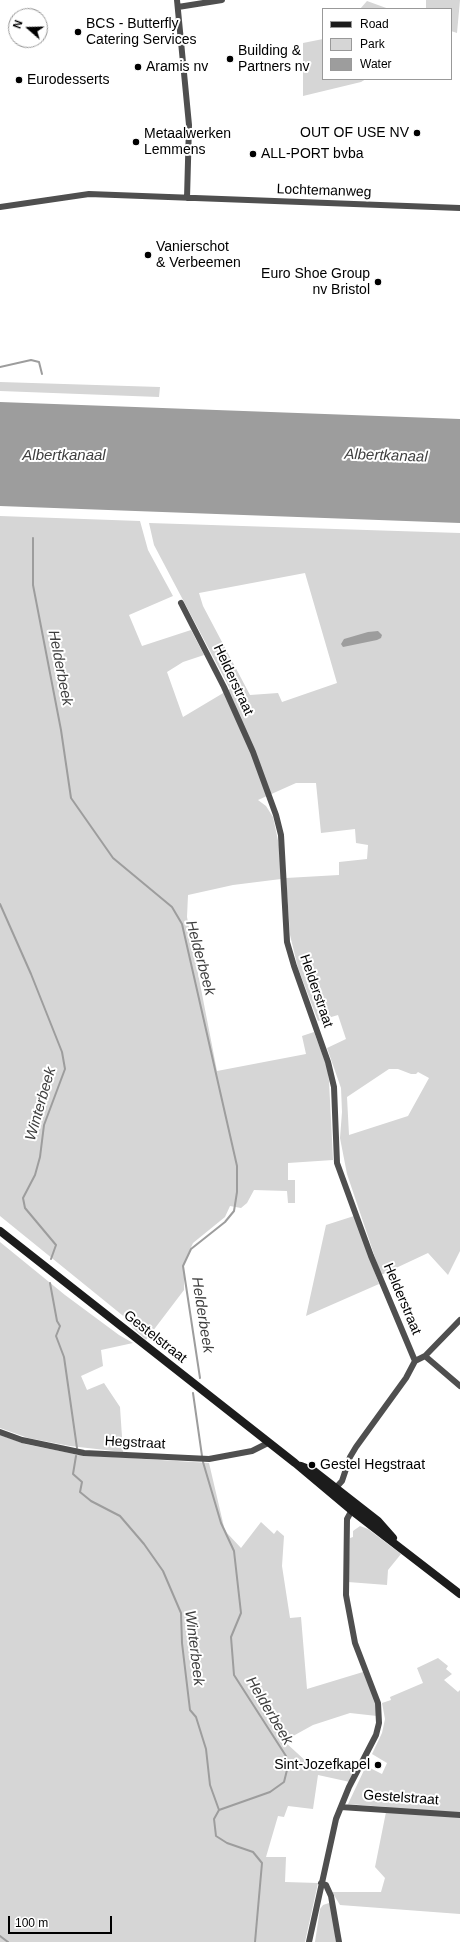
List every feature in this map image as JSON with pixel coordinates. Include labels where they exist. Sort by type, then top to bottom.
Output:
[{"type":"main road","name":"Gestelstraat","points":[[0,1231],[268,1443],[334,1491],[460,1594]]},
{"type":"street","points":[[187,198],[189,125],[177,3],[222,0]]},
{"type":"street","name":"Lochtemanweg","points":[[0,207],[89,194],[460,208]]},
{"type":"street","name":"Helderstraat","points":[[181,603],[224,687],[253,752],[276,815],[281,835],[287,942],[328,1062],[334,1087],[337,1163],[371,1256],[415,1360],[425,1356],[460,1320]]},
{"type":"street","points":[[425,1356],[460,1386]]},
{"type":"street","points":[[334,1491],[342,1481],[350,1457],[356,1447],[406,1378],[415,1360]]},
{"type":"street","name":"Hegstraat","points":[[0,1432],[22,1440],[84,1453],[209,1459],[252,1451],[268,1443]]},
{"type":"street","points":[[310,1942],[321,1883],[341,1807],[376,1735],[380,1713],[355,1643],[349,1619],[346,1595],[347,1519],[353,1507]]},
{"type":"street","name":"Gestelstraat","points":[[341,1807],[460,1815]]},
{"type":"street","points":[[321,1883],[326,1885],[331,1896],[339,1942]]},
{"type":"green space","points":[[426,0],[460,0],[457,33],[452,31],[452,8],[426,8]]},
{"type":"green space","points":[[367,1],[386,8],[361,8]]},
{"type":"green space","points":[[322,39],[322,80],[364,80],[303,96],[303,43]]},
{"type":"green space","points":[[0,382],[160,387],[159,397],[0,391]]},
{"type":"green space","points":[[0,516],[140,521],[148,550],[173,596],[129,615],[142,646],[191,630],[204,655],[183,662],[167,672],[183,717],[230,689],[154,545],[149,523],[460,533],[460,1251],[448,1275],[428,1253],[381,1275],[347,1174],[340,1138],[342,1112],[341,1088],[327,1048],[346,1039],[338,1015],[318,1021],[298,968],[290,935],[286,878],[339,875],[339,862],[367,859],[368,845],[356,843],[355,829],[321,833],[316,783],[296,783],[258,800],[266,806],[273,817],[280,850],[281,879],[233,885],[188,895],[187,917],[217,1071],[306,1054],[302,1036],[314,1032],[327,1067],[333,1160],[288,1163],[288,1180],[295,1180],[295,1203],[288,1203],[287,1191],[254,1190],[247,1203],[241,1208],[230,1206],[225,1217],[193,1243],[184,1263],[184,1290],[146,1340],[133,1328],[127,1319],[0,1216]],"holes":[[[305,573],[337,683],[282,702],[278,693],[250,695],[203,606],[199,593]],[[389,1069],[398,1069],[411,1074],[416,1074],[418,1072],[429,1078],[408,1116],[349,1135],[347,1097]]]},
{"type":"green space","points":[[354,1216],[379,1284],[306,1316],[326,1225]]},
{"type":"green space","points":[[0,1242],[65,1295],[119,1335],[133,1343],[101,1350],[103,1366],[81,1376],[87,1390],[104,1383],[120,1407],[123,1452],[70,1446],[28,1438],[0,1428]]},
{"type":"green space","points":[[0,1435],[25,1444],[80,1455],[209,1463],[224,1527],[227,1533],[241,1548],[261,1522],[274,1534],[277,1530],[284,1536],[282,1566],[290,1618],[301,1617],[307,1689],[363,1672],[376,1703],[377,1716],[350,1713],[313,1725],[284,1741],[309,1764],[357,1767],[350,1782],[318,1775],[313,1809],[288,1806],[284,1817],[278,1816],[266,1857],[286,1857],[285,1882],[318,1883],[305,1942],[0,1942]]},
{"type":"green space","points":[[360,1526],[368,1529],[401,1554],[388,1570],[387,1585],[348,1582],[350,1538],[353,1537],[353,1531]]},
{"type":"green space","points":[[438,1658],[448,1666],[446,1669],[452,1674],[444,1680],[458,1692],[460,1690],[460,1914],[340,1905],[332,1892],[381,1892],[385,1878],[375,1867],[387,1807],[348,1804],[366,1766],[382,1774],[387,1763],[372,1754],[382,1733],[385,1719],[382,1703],[391,1700],[390,1697],[423,1683],[417,1668]]},
{"type":"green space","points":[[329,1903],[332,1906],[336,1942],[315,1942],[320,1909],[323,1905]]},
{"type":"water","name":"Albertkanaal","points":[[0,402],[460,419],[460,523],[0,506]]},
{"type":"water","points":[[378,631],[382,635],[381,638],[377,640],[343,647],[341,644],[344,639],[368,632]]},
{"type":"waterway","name":"Helderbeek","points":[[0,367],[31,360],[39,362],[42,374]]},
{"type":"waterway","name":"Helderbeek","points":[[33,538],[33,585],[61,730],[71,798],[113,858],[172,907],[182,924],[237,1166],[237,1192],[234,1211],[225,1222],[191,1249],[183,1266],[200,1378]]},
{"type":"waterway","name":"Winterbeek","points":[[0,904],[31,974],[62,1052],[65,1069],[44,1125],[40,1157],[35,1175],[23,1198],[25,1208],[56,1245],[51,1259]]},
{"type":"waterway","name":"Winterbeek","points":[[50,1283],[57,1321],[60,1326],[56,1336],[64,1357],[77,1448]]},
{"type":"waterway","name":"Helderbeek","points":[[193,1393],[202,1456]]},
{"type":"waterway","name":"Winterbeek","points":[[76,1456],[73,1474],[82,1482],[80,1492],[91,1501],[120,1516],[144,1544],[163,1571],[181,1613],[182,1643],[190,1710],[196,1717],[206,1749],[210,1785],[219,1810]]},
{"type":"waterway","name":"Helderbeek","points":[[203,1462],[221,1523],[234,1551],[241,1613],[231,1637],[234,1675],[286,1756],[288,1763]]},
{"type":"waterway","name":"Helderbeek","points":[[255,1942],[262,1863],[253,1852],[227,1843],[216,1836],[214,1819],[219,1810],[270,1792],[284,1782],[288,1766]]},
{"type":"waterway","points":[[0,1936],[8,1942]]},
{"type":"place","name":"BCS - Butterfly Catering Services","points":[[78,32]]},
{"type":"place","name":"Building & Partners nv","points":[[230,59]]},
{"type":"place","name":"Aramis nv","points":[[138,67]]},
{"type":"place","name":"Eurodesserts","points":[[19,80]]},
{"type":"place","name":"OUT OF USE NV","points":[[417,133]]},
{"type":"place","name":"Metaalwerken Lemmens","points":[[136,142]]},
{"type":"place","name":"ALL-PORT bvba","points":[[253,154]]},
{"type":"place","name":"Vanierschot & Verbeemen","points":[[148,255]]},
{"type":"place","name":"Euro Shoe Group nv Bristol","points":[[378,282]]},
{"type":"place","name":"Gestel Hegstraat","points":[[312,1465]]},
{"type":"place","name":"Sint-Jozefkapel","points":[[378,1765]]}]
